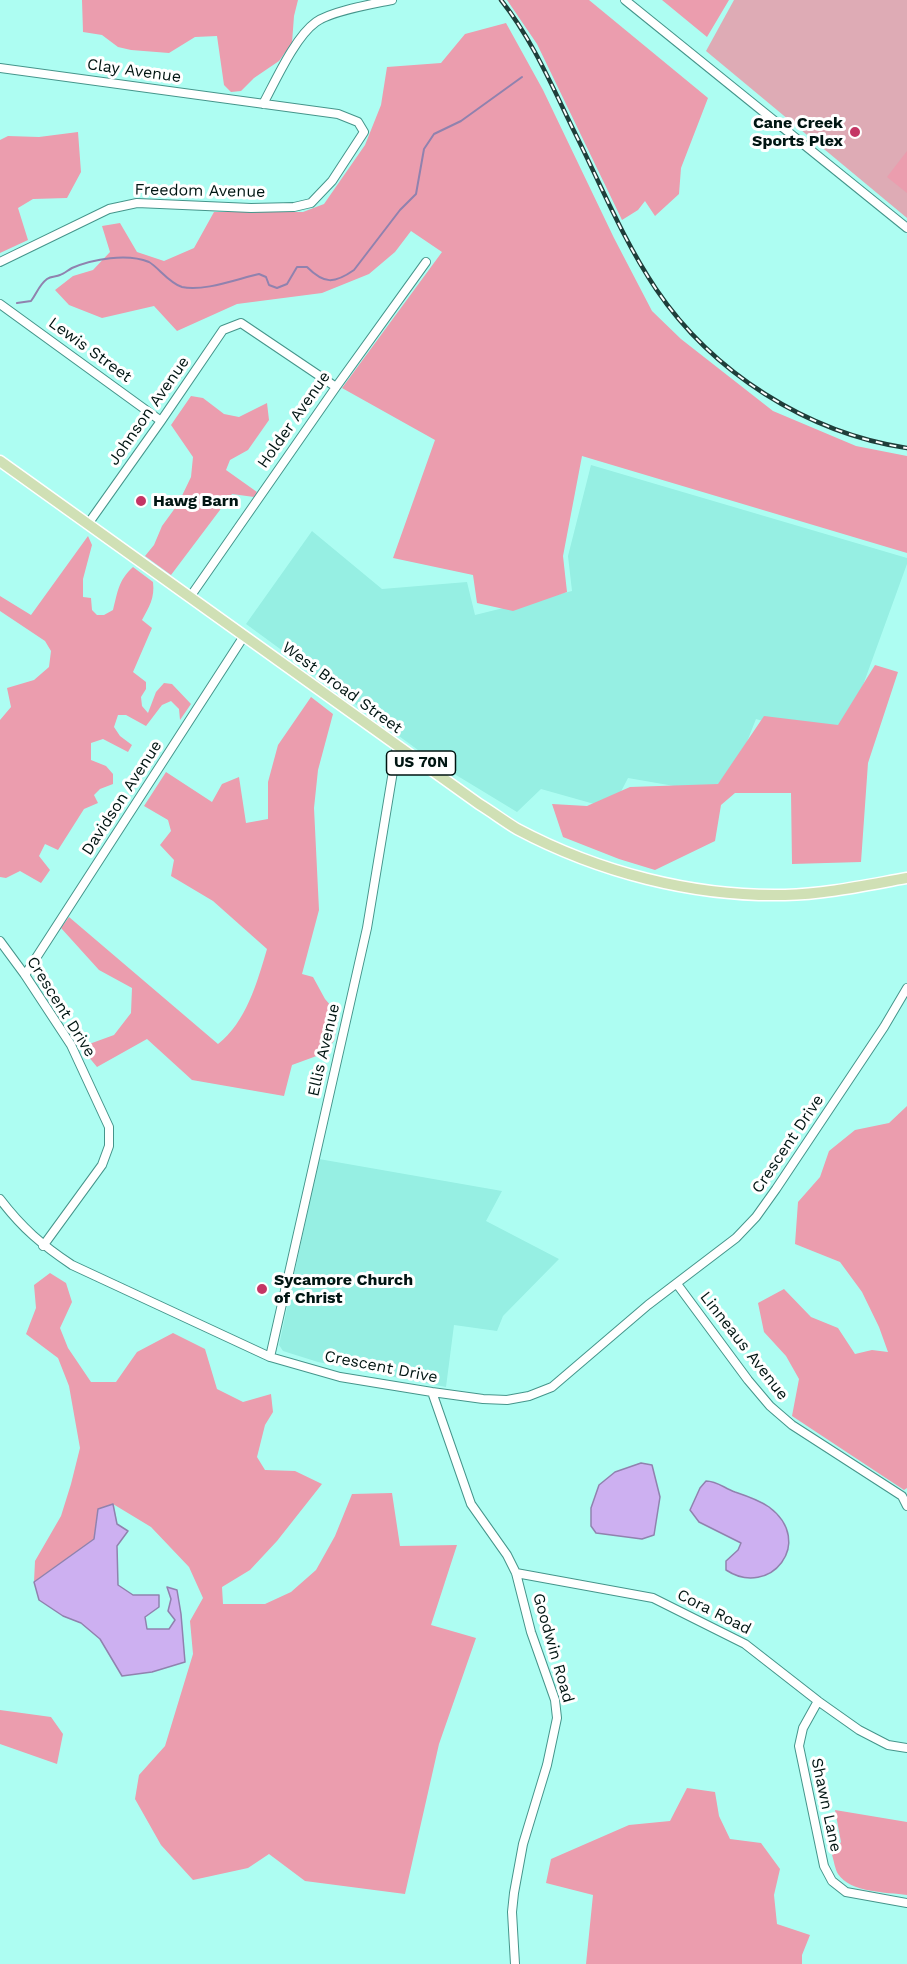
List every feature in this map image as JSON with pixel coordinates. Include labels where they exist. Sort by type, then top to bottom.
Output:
[{"type":"main road","name":"West Broad Street","points":[[0,461],[397,747],[516,828],[553,846],[591,862],[636,875],[682,886],[731,892],[785,895],[835,891],[907,878]]},
{"type":"street","points":[[263,104],[303,34],[317,21],[346,10],[392,0]]},
{"type":"street","points":[[625,0],[907,228]]},
{"type":"street","name":"Clay Avenue","points":[[0,68],[338,114],[358,122]]},
{"type":"street","name":"Freedom Avenue","points":[[0,262],[109,209],[137,203],[251,208],[294,207],[311,202],[332,181],[364,132],[358,122]]},
{"type":"street","name":"Holder Avenue","points":[[190,597],[426,262]]},
{"type":"street","name":"Lewis Street","points":[[0,303],[161,421]]},
{"type":"street","name":"Johnson Avenue","points":[[88,524],[223,330],[241,323],[336,387]]},
{"type":"street","name":"Davidson Avenue","points":[[25,975],[244,636]]},
{"type":"street","name":"Ellis Avenue","points":[[270,1357],[367,928],[397,747]]},
{"type":"street","name":"Crescent Drive","points":[[0,941],[71,1046],[109,1127],[109,1146],[102,1165],[43,1246],[72,1265],[270,1357],[340,1377],[483,1400],[507,1400],[529,1396],[552,1387],[648,1305],[736,1238],[757,1215],[884,1027],[907,988]]},
{"type":"street","points":[[0,1199],[14,1218],[43,1246]]},
{"type":"street","name":"Linneaus Avenue","points":[[677,1284],[770,1406],[792,1425],[902,1496],[907,1506]]},
{"type":"street","name":"Goodwin Road","points":[[432,1392],[471,1504],[507,1555],[516,1573],[531,1632],[555,1700],[557,1718],[547,1765],[523,1844],[514,1893],[512,1912],[515,1964]]},
{"type":"street","name":"Cora Road","points":[[516,1573],[653,1598],[745,1644],[859,1730],[888,1744],[907,1748]]},
{"type":"street","name":"Shawn Lane","points":[[818,1701],[803,1728],[799,1746],[801,1765],[824,1866],[832,1881],[846,1892],[907,1903]]},
{"type":"shaded area","points":[[82,0],[298,0],[292,43],[279,61],[254,78],[241,91],[231,92],[224,85],[217,36],[195,37],[169,53],[118,47],[102,35],[83,32]]},
{"type":"shaded area","points":[[507,0],[589,0],[708,98],[681,168],[679,194],[655,216],[645,201],[638,210],[622,220],[537,44]]},
{"type":"shaded area","points":[[662,0],[729,0],[707,37]]},
{"type":"shaded area","name":"Cane Creek Sports Plex","points":[[734,0],[907,0],[907,218],[706,51]]},
{"type":"shaded area","points":[[506,23],[543,90],[652,311],[681,339],[773,411],[856,446],[907,456],[907,553],[582,456],[563,556],[567,592],[513,611],[477,603],[473,575],[393,558],[435,440],[342,388],[442,252],[411,231],[395,252],[369,274],[322,293],[237,304],[177,331],[154,306],[102,318],[69,305],[55,290],[73,276],[93,270],[110,252],[102,226],[120,223],[137,252],[164,261],[194,248],[214,212],[303,212],[324,204],[365,145],[381,105],[387,67],[441,63],[465,34]]},
{"type":"shaded area","points":[[78,132],[81,172],[67,198],[33,199],[18,208],[28,240],[0,253],[0,140],[8,136],[39,137]]},
{"type":"shaded area","points":[[907,151],[907,193],[887,177]]},
{"type":"shaded area","points":[[191,396],[203,398],[224,414],[239,417],[267,403],[269,420],[248,450],[230,460],[226,470],[257,492],[254,497],[232,494],[171,575],[145,556],[178,504],[191,477],[193,457],[171,425]]},
{"type":"shaded area","points":[[591,465],[907,558],[907,564],[842,743],[756,719],[726,795],[628,778],[612,809],[541,789],[517,812],[433,761],[246,624],[312,531],[382,589],[467,582],[475,615],[572,591],[568,556]]},
{"type":"shaded area","points":[[88,536],[92,545],[83,579],[83,597],[91,598],[92,610],[97,615],[104,615],[113,610],[121,582],[133,567],[153,582],[152,598],[142,620],[152,628],[133,672],[146,682],[146,689],[141,697],[142,706],[148,713],[156,692],[164,683],[172,684],[191,704],[180,720],[179,709],[171,701],[162,705],[146,726],[126,715],[118,715],[114,727],[120,736],[132,745],[128,752],[103,739],[91,743],[91,760],[106,766],[113,774],[113,784],[100,789],[94,795],[98,803],[84,809],[58,850],[45,844],[39,856],[50,870],[41,883],[20,871],[6,878],[0,877],[0,720],[11,707],[7,688],[34,680],[49,667],[51,651],[45,641],[0,611],[0,596],[31,615]]},
{"type":"shaded area","points":[[875,665],[898,672],[868,763],[861,862],[792,864],[791,793],[735,793],[721,805],[715,841],[655,870],[619,859],[563,837],[552,804],[587,806],[630,787],[718,784],[764,716],[838,725]]},
{"type":"shaded area","points":[[311,697],[333,714],[318,770],[314,808],[319,910],[302,974],[313,977],[325,999],[339,1015],[334,1041],[322,1054],[292,1065],[284,1096],[192,1080],[147,1039],[97,1067],[78,1044],[92,1043],[114,1035],[131,1013],[132,988],[99,970],[61,928],[69,917],[218,1044],[228,1035],[249,1001],[267,949],[213,901],[171,876],[174,860],[160,845],[171,831],[168,820],[144,806],[166,772],[212,802],[222,784],[239,777],[246,823],[268,819],[268,782],[278,745]]},
{"type":"shaded area","points":[[907,1106],[907,1488],[904,1490],[792,1416],[799,1379],[786,1356],[764,1332],[758,1303],[784,1289],[811,1317],[838,1328],[855,1354],[872,1350],[888,1352],[862,1292],[840,1262],[795,1244],[798,1202],[820,1177],[829,1151],[855,1130],[889,1123]]},
{"type":"shaded area","points":[[319,1159],[502,1191],[486,1221],[559,1259],[503,1316],[497,1331],[454,1325],[446,1387],[318,1362],[283,1351],[279,1345]]},
{"type":"shaded area","points":[[50,1273],[66,1283],[72,1302],[60,1328],[68,1348],[91,1382],[116,1382],[137,1352],[173,1333],[205,1349],[217,1389],[243,1402],[271,1394],[273,1412],[265,1425],[257,1457],[265,1470],[295,1471],[322,1484],[277,1541],[250,1570],[222,1587],[223,1604],[265,1604],[291,1592],[316,1570],[335,1536],[352,1494],[392,1493],[400,1546],[457,1545],[431,1625],[476,1638],[439,1744],[405,1894],[305,1881],[269,1854],[248,1868],[193,1880],[161,1845],[135,1799],[139,1775],[165,1746],[193,1654],[190,1621],[203,1598],[189,1567],[151,1527],[113,1504],[98,1509],[94,1539],[34,1582],[35,1561],[61,1516],[80,1448],[69,1386],[58,1358],[26,1334],[36,1308],[34,1285]]},
{"type":"shaded area","points":[[641,1463],[652,1465],[660,1497],[654,1535],[642,1539],[596,1533],[591,1526],[591,1508],[599,1485],[615,1472]]},
{"type":"shaded area","points":[[706,1481],[717,1483],[761,1502],[782,1521],[788,1536],[788,1550],[782,1562],[771,1572],[758,1577],[742,1577],[726,1570],[726,1561],[738,1550],[741,1543],[699,1522],[690,1510],[700,1488]]},
{"type":"shaded area","points":[[113,1504],[117,1524],[128,1531],[117,1546],[118,1585],[133,1595],[159,1595],[159,1607],[145,1617],[147,1629],[169,1629],[175,1620],[168,1611],[171,1599],[167,1587],[177,1590],[185,1662],[152,1672],[122,1676],[100,1639],[81,1623],[63,1616],[39,1600],[34,1582],[94,1539],[98,1509]]},
{"type":"shaded area","points":[[0,1710],[51,1717],[63,1734],[57,1764],[0,1744]]},
{"type":"shaded area","points":[[687,1788],[715,1792],[719,1816],[730,1839],[761,1843],[780,1869],[774,1895],[777,1924],[810,1935],[802,1955],[802,1964],[586,1964],[593,1895],[546,1883],[551,1859],[629,1825],[670,1821]]},
{"type":"shaded area","points":[[835,1810],[907,1822],[907,1895],[860,1888],[851,1885],[838,1874],[832,1855],[841,1842]]},
{"type":"waterway","points":[[17,303],[31,301],[42,284],[49,278],[80,265],[110,258],[131,258],[149,262],[173,282],[190,288],[210,286],[259,274],[266,277],[269,285],[277,288],[287,284],[297,267],[307,267],[324,279],[341,278],[354,270],[400,210],[416,194],[424,149],[434,134],[461,121],[522,77]]},
{"type":"railway","points":[[501,0],[541,63],[633,251],[656,289],[679,319],[705,347],[734,372],[765,394],[798,413],[870,440],[907,448]]},
{"type":"place","name":"Cane Creek Sports Plex","points":[[855,132]]},
{"type":"place","name":"Hawg Barn","points":[[141,501]]},
{"type":"place","name":"Sycamore Church of Christ","points":[[262,1289]]}]
